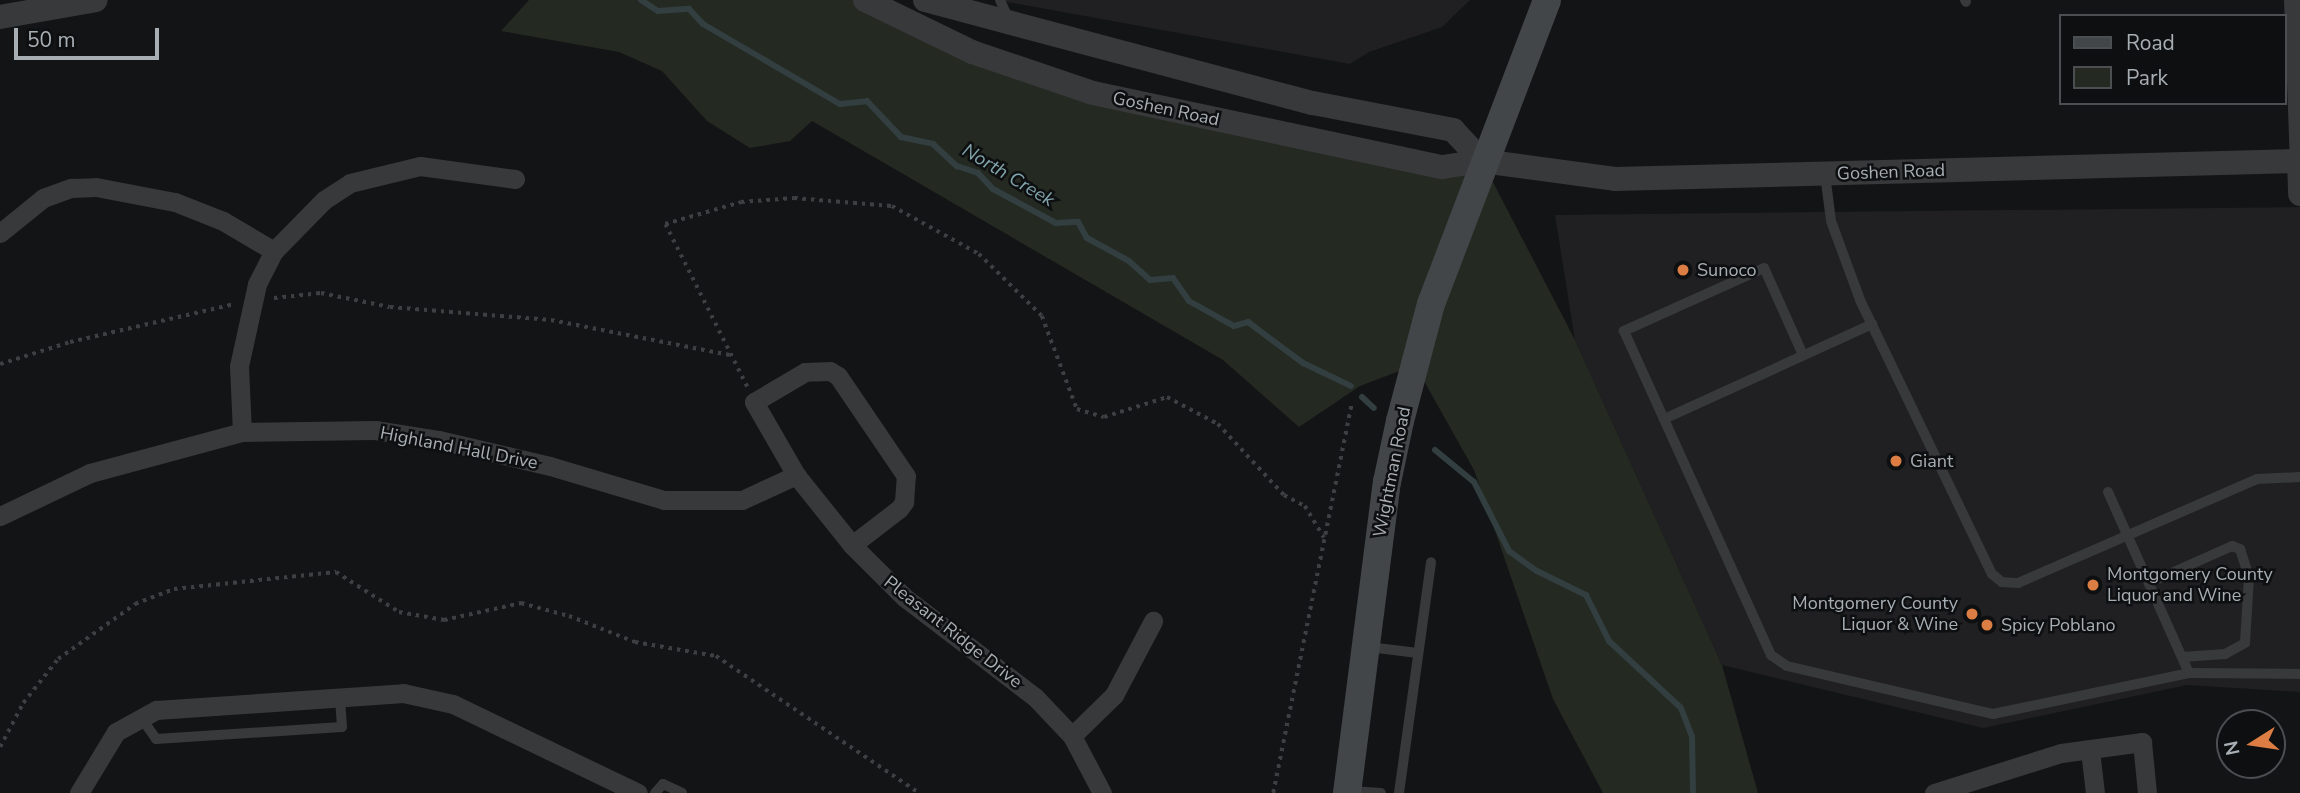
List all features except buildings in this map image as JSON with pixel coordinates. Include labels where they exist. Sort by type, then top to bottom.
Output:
[{"type":"main road","name":"Wightman Road","points":[[1347,792],[1387,482],[1400,421],[1431,304],[1482,161],[1547,0]]},
{"type":"street","points":[[0,17],[96,0]]},
{"type":"street","name":"Goshen Road","points":[[865,0],[972,52],[1093,93],[1442,167],[1482,161],[1615,178],[2300,161]]},
{"type":"street","points":[[925,0],[1313,103],[1453,130],[1482,161]]},
{"type":"street","points":[[2293,0],[2300,194]]},
{"type":"street","points":[[242,432],[239,366],[253,300],[274,251],[324,200],[361,180],[420,166],[515,179]]},
{"type":"street","points":[[0,233],[43,198],[71,188],[96,187],[175,202],[223,221],[274,251]]},
{"type":"street","points":[[754,402],[795,376],[830,371],[838,376],[901,465],[907,487],[905,502],[852,545]]},
{"type":"street","name":"Pleasant Ridge Drive","points":[[754,402],[796,475],[852,545],[904,597],[1035,696],[1072,736],[1102,793]]},
{"type":"street","name":"Highland Hall Drive","points":[[0,516],[90,473],[242,432],[375,430],[426,438],[550,466],[664,500],[742,500],[796,475]]},
{"type":"street","points":[[1072,736],[1114,695],[1153,621]]},
{"type":"street","points":[[79,793],[116,732],[156,710],[403,693],[441,700],[638,793]]},
{"type":"street","points":[[1942,791],[2025,762],[2142,742],[2147,793]]},
{"type":"street","points":[[2090,750],[2095,793]]},
{"type":"lane","points":[[1000,0],[1012,24]]},
{"type":"lane","points":[[1825,174],[1831,221],[1872,324],[1992,574],[2003,582],[2018,583],[2257,478],[2300,477]]},
{"type":"lane","points":[[1803,355],[1764,268],[1624,331],[1771,655],[1787,666],[1993,715],[2189,673],[2300,674]]},
{"type":"lane","points":[[1664,419],[1872,324]]},
{"type":"lane","points":[[2108,492],[2189,673]]},
{"type":"lane","points":[[2149,583],[2232,546],[2240,549],[2249,577],[2245,643],[2225,653],[2182,657]]},
{"type":"lane","points":[[1399,793],[1431,562]]},
{"type":"lane","points":[[1365,647],[1418,653]]},
{"type":"lane","points":[[141,716],[156,739],[342,727],[340,698]]},
{"type":"lane","points":[[655,793],[663,785],[682,793]]},
{"type":"lane","points":[[1347,792],[1381,793]]},
{"type":"path","points":[[754,402],[665,224],[741,202],[794,198],[892,206],[979,254],[1042,316],[1077,409],[1104,417],[1167,397],[1218,424],[1284,495],[1305,506],[1324,538]]},
{"type":"path","points":[[0,364],[70,342],[253,300],[321,293],[390,307],[551,320],[731,356]]},
{"type":"path","points":[[1273,793],[1352,402]]},
{"type":"path","points":[[0,747],[23,703],[58,659],[135,604],[174,589],[336,572],[399,612],[444,620],[521,603],[635,642],[716,656],[919,793]]},
{"type":"shaded area","points":[[996,0],[1470,0],[1442,27],[1369,52],[1350,64]]},
{"type":"shaded area","points":[[2300,207],[2300,692],[2187,685],[1983,728],[1722,665],[1575,340],[1555,215]]},
{"type":"green space","points":[[529,0],[865,0],[973,52],[1356,150],[1482,161],[1575,340],[1722,665],[1758,793],[1603,793],[1553,699],[1474,470],[1415,365],[1360,386],[1299,427],[1223,360],[812,121],[790,141],[750,148],[707,121],[662,71],[619,52],[501,31]]},
{"type":"waterway","name":"North Creek","points":[[641,0],[658,11],[689,9],[703,24],[840,104],[867,101],[901,137],[933,144],[957,166],[978,173],[993,189],[1056,223],[1078,222],[1087,238],[1129,261],[1150,280],[1173,278],[1189,301],[1234,326],[1248,322],[1303,363],[1351,386]]},
{"type":"waterway","name":"North Creek","points":[[1362,397],[1374,408]]},
{"type":"waterway","name":"North Creek","points":[[1435,450],[1474,482],[1509,551],[1537,571],[1586,595],[1609,641],[1681,708],[1692,736],[1693,793]]},
{"type":"place","name":"Sunoco","points":[[1683,270]]},
{"type":"place","name":"Giant","points":[[1896,461]]},
{"type":"place","name":"Montgomery County Liquor and Wine","points":[[2093,585]]},
{"type":"place","name":"Montgomery County Liquor & Wine","points":[[1972,614]]},
{"type":"place","name":"Spicy Poblano","points":[[1987,625]]}]
